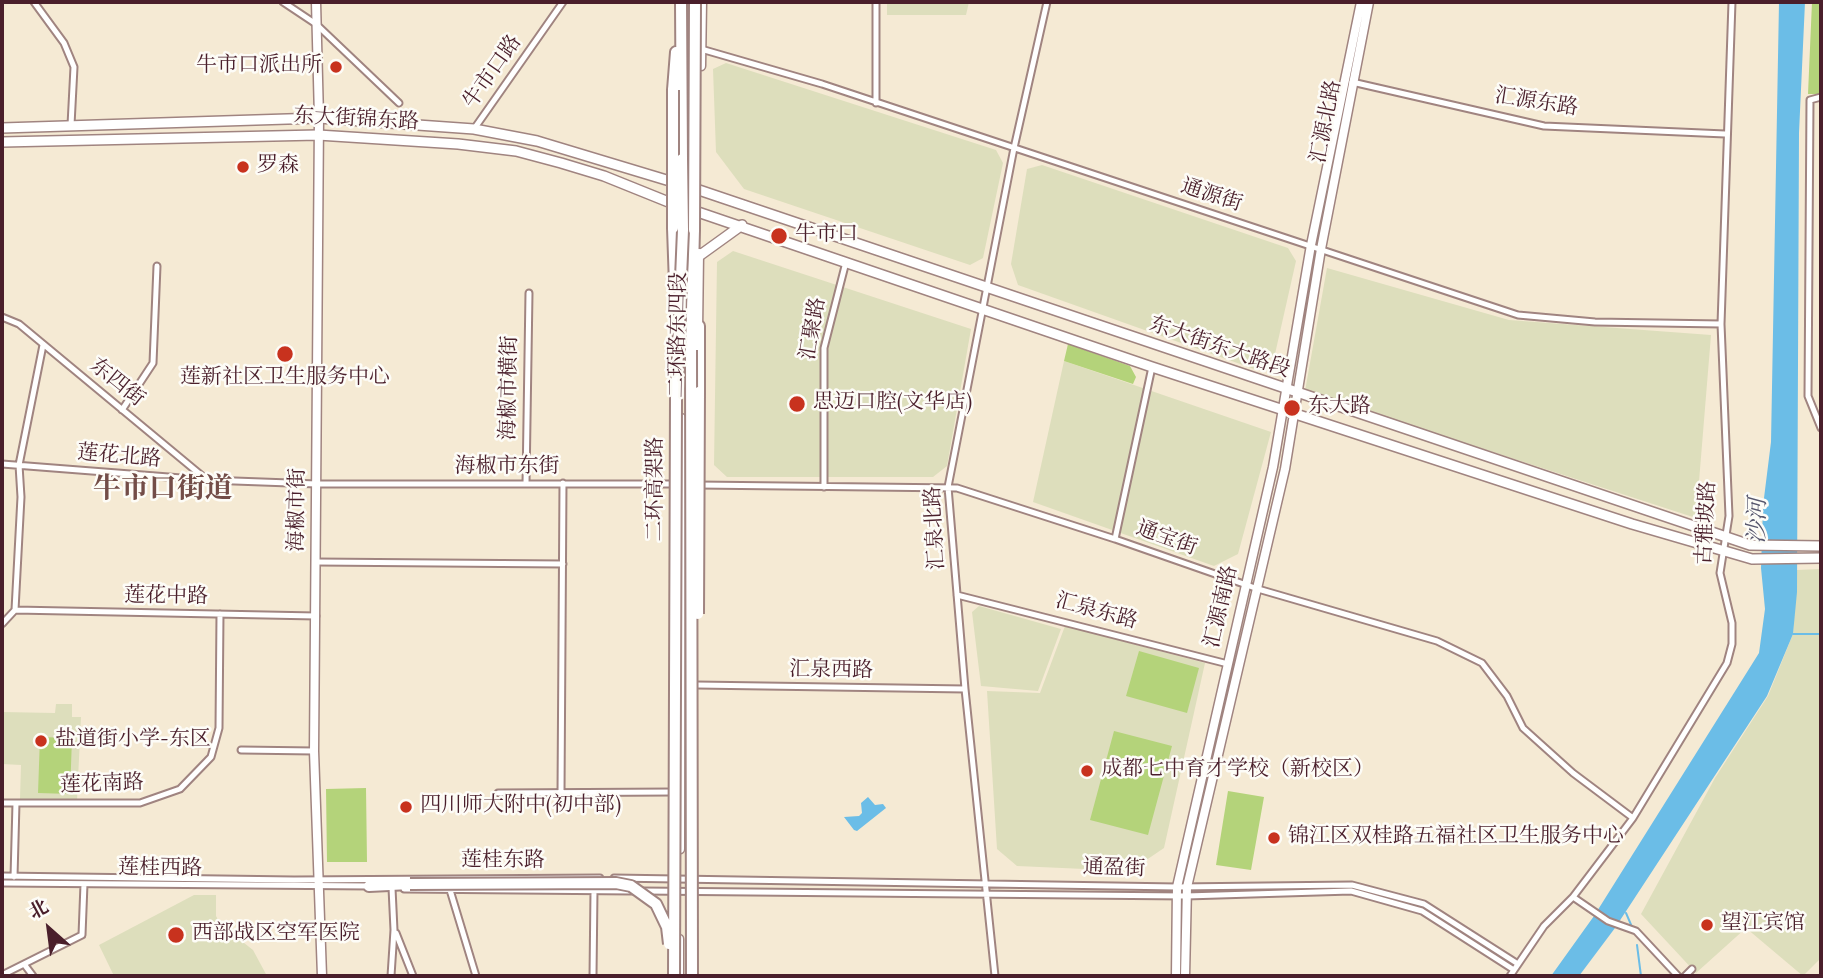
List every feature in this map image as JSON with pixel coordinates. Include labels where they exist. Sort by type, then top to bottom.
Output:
[{"type":"highway","name":"二环高架路","points":[[673,976],[676,398],[683,230],[680,2]]},
{"type":"highway","name":"二环高架路","points":[[690,976],[693,2]]},
{"type":"highway","points":[[678,42],[673,90],[673,283],[678,333]]},
{"type":"highway","points":[[690,684],[700,593],[699,326]]},
{"type":"highway","points":[[676,398],[670,428],[672,647],[690,684]]},
{"type":"highway","points":[[369,886],[616,883],[631,886],[648,896],[662,914],[667,927],[673,976]]},
{"type":"main road","points":[[692,78],[701,66]]},
{"type":"main road","name":"东大街锦东路","points":[[2,128],[319,118],[474,129],[576,151],[678,184]]},
{"type":"main road","name":"东大街锦东路","points":[[2,142],[318,135],[516,151],[604,176],[697,211]]},
{"type":"main road","name":"东大街东大路段","points":[[678,184],[1298,394],[1726,534],[1750,545],[1818,546]]},
{"type":"main road","name":"东大街东大路段","points":[[697,211],[1152,367],[1632,524],[1752,559],[1819,558]]},
{"type":"main road","points":[[699,256],[742,225]]},
{"type":"street","points":[[34,2],[64,43],[74,67],[71,125]]},
{"type":"street","points":[[283,2],[316,24],[398,103]]},
{"type":"street","name":"海椒市街","points":[[316,2],[319,118],[314,751],[322,976]]},
{"type":"street","name":"牛市口路","points":[[474,129],[563,2]]},
{"type":"street","name":"二环路东四段","points":[[680,2],[678,184],[681,485],[690,684],[680,792],[684,879]]},
{"type":"street","name":"二环路东四段","points":[[684,879],[696,485],[695,343],[699,326],[699,256],[693,188],[693,2]]},
{"type":"street","points":[[701,66],[702,2]]},
{"type":"street","points":[[876,2],[876,103]]},
{"type":"street","name":"汇泉北路","points":[[995,976],[965,689],[948,488],[989,290],[1014,148],[1047,2]]},
{"type":"street","name":"汇源北路","points":[[1321,249],[1361,2]]},
{"type":"street","name":"汇源北路","points":[[1311,245],[1369,2]]},
{"type":"street","name":"古雅坡路","points":[[1510,976],[1544,926],[1573,897],[1633,818],[1727,663],[1732,643],[1732,623],[1720,572],[1729,516],[1721,324],[1732,2]]},
{"type":"street","name":"通源街","points":[[701,49],[876,103],[1518,314],[1595,322],[1721,324]]},
{"type":"street","name":"汇源东路","points":[[1350,81],[1544,126],[1726,134]]},
{"type":"street","points":[[1821,97],[1810,100],[1808,396],[1821,428]]},
{"type":"street","name":"汇源南路","points":[[1176,976],[1180,893],[1283,410],[1311,245]]},
{"type":"street","name":"汇源南路","points":[[1180,893],[1187,887],[1256,589],[1298,394],[1321,249]]},
{"type":"street","name":"汇聚路","points":[[824,487],[824,348],[846,262]]},
{"type":"street","points":[[122,410],[153,363],[157,266]]},
{"type":"street","name":"海椒市横街","points":[[526,483],[529,293]]},
{"type":"street","name":"东四街","points":[[2,317],[19,324],[207,480]]},
{"type":"street","points":[[2,624],[15,610],[21,497],[19,465],[43,345]]},
{"type":"street","points":[[1115,538],[1152,367]]},
{"type":"street","name":"莲花北路","points":[[2,464],[207,480],[317,484]]},
{"type":"street","points":[[561,793],[563,483]]},
{"type":"street","name":"海椒市东街","points":[[317,484],[696,485]]},
{"type":"street","name":"通宝街","points":[[696,485],[948,488],[1115,538],[1256,589],[1437,641],[1482,663],[1507,696],[1523,728],[1573,773],[1633,818]]},
{"type":"street","points":[[316,562],[562,564]]},
{"type":"street","name":"汇泉东路","points":[[957,595],[965,594],[1228,664]]},
{"type":"street","name":"莲花中路","points":[[15,610],[316,616]]},
{"type":"street","name":"莲花南路","points":[[2,803],[140,803],[180,789],[211,757],[219,728],[220,614]]},
{"type":"street","name":"汇泉西路","points":[[690,684],[965,689]]},
{"type":"street","points":[[242,750],[314,751]]},
{"type":"street","points":[[498,793],[680,792]]},
{"type":"street","points":[[14,880],[16,803]]},
{"type":"street","name":"莲桂西路","points":[[2,876],[14,880]]},
{"type":"street","points":[[680,976],[684,879]]},
{"type":"street","name":"通盈街","points":[[684,879],[984,882],[1180,893]]},
{"type":"street","name":"莲桂东路","points":[[317,883],[684,879]]},
{"type":"street","name":"莲桂西路","points":[[2,883],[14,880],[317,883]]},
{"type":"street","points":[[2,975],[82,935],[84,881]]},
{"type":"street","name":"莲桂东路","points":[[317,883],[450,890],[684,891]]},
{"type":"street","points":[[1187,887],[1352,885],[1424,904],[1516,967]]},
{"type":"street","points":[[391,976],[394,930],[392,888]]},
{"type":"street","points":[[450,890],[476,976]]},
{"type":"street","points":[[593,976],[594,891]]},
{"type":"street","points":[[684,891],[690,976]]},
{"type":"street","name":"通盈街","points":[[684,891],[985,894],[1351,891],[1422,911],[1516,967]]},
{"type":"street","name":"汇源南路","points":[[1180,893],[1185,976]]},
{"type":"street","points":[[1573,897],[1608,921],[1633,930],[1678,976]]},
{"type":"street","points":[[394,930],[413,976]]},
{"type":"street","points":[[24,964],[33,976]]},
{"type":"street","points":[[1685,976],[1692,969]]},
{"type":"shaded area","points":[[887,2],[969,2],[966,15],[887,15]]},
{"type":"shaded area","points":[[726,63],[996,150],[1003,163],[983,258],[970,265],[744,189],[716,152],[713,69]]},
{"type":"shaded area","points":[[1042,165],[1288,248],[1296,261],[1275,354],[1257,370],[1018,285],[1011,264],[1027,169]]},
{"type":"shaded area","points":[[733,251],[971,329],[947,466],[933,477],[727,477],[714,465],[717,262]]},
{"type":"shaded area","points":[[1327,268],[1509,320],[1711,335],[1696,518],[1305,391]]},
{"type":"shaded area","points":[[1064,361],[1271,432],[1238,554],[1214,566],[1033,502]]},
{"type":"shaded area","name":"望江宾馆","points":[[1821,569],[1821,958],[1803,976],[1746,928],[1696,973],[1641,914],[1715,778],[1768,696],[1793,634],[1797,570]]},
{"type":"shaded area","points":[[979,606],[1061,629],[1038,691],[981,686],[972,612]]},
{"type":"shaded area","name":"成都七中育才学校（新校区）","points":[[1065,626],[1205,663],[1164,848],[1130,871],[1017,866],[997,849],[987,691],[1040,693]]},
{"type":"shaded area","name":"盐道街小学-东区","points":[[56,704],[72,704],[72,717],[81,717],[77,800],[20,799],[21,765],[2,764],[2,712],[55,713]]},
{"type":"shaded area","name":"西部战区空军医院","points":[[194,895],[216,895],[216,916],[221,925],[253,950],[267,976],[114,976],[99,945]]},
{"type":"green space","points":[[1812,2],[1821,2],[1821,94],[1808,94]]},
{"type":"green space","points":[[1068,344],[1130,366],[1136,377],[1133,384],[1064,361]]},
{"type":"green space","points":[[1139,651],[1199,668],[1187,713],[1126,696]]},
{"type":"green space","points":[[1114,731],[1172,746],[1148,835],[1090,820]]},
{"type":"green space","points":[[40,737],[72,738],[70,794],[38,793]]},
{"type":"green space","points":[[366,788],[367,862],[327,862],[326,789]]},
{"type":"green space","points":[[1228,791],[1264,797],[1251,870],[1216,865]]},
{"type":"water","points":[[1779,2],[1805,2],[1799,133],[1797,592],[1793,634],[1767,696],[1615,928],[1579,976],[1551,976],[1594,916],[1759,653],[1765,609],[1761,568],[1763,506],[1771,442]]},
{"type":"water","points":[[868,797],[875,805],[883,804],[886,808],[857,831],[854,830],[844,817],[859,816],[862,813],[861,803]]},
{"type":"waterway","points":[[1793,634],[1821,634]]},
{"type":"waterway","points":[[1626,913],[1632,927]]},
{"type":"waterway","points":[[1637,945],[1641,976]]},
{"type":"place","name":"牛市口派出所","points":[[336,67]]},
{"type":"place","name":"罗森","points":[[243,167]]},
{"type":"place","name":"牛市口","points":[[779,236]]},
{"type":"place","name":"莲新社区卫生服务中心","points":[[285,354]]},
{"type":"place","name":"思迈口腔(文华店)","points":[[797,404]]},
{"type":"place","name":"东大路","points":[[1292,408]]},
{"type":"place","name":"盐道街小学-东区","points":[[41,741]]},
{"type":"place","name":"成都七中育才学校（新校区）","points":[[1087,771]]},
{"type":"place","name":"四川师大附中(初中部)","points":[[406,807]]},
{"type":"place","name":"锦江区双桂路五福社区卫生服务中心","points":[[1274,838]]},
{"type":"place","name":"望江宾馆","points":[[1707,925]]},
{"type":"place","name":"西部战区空军医院","points":[[176,935]]},
{"type":"district","name":"牛市口街道","points":[[163,492]]},
{"type":"water label","name":"沙河","points":[[1760,521]]}]
